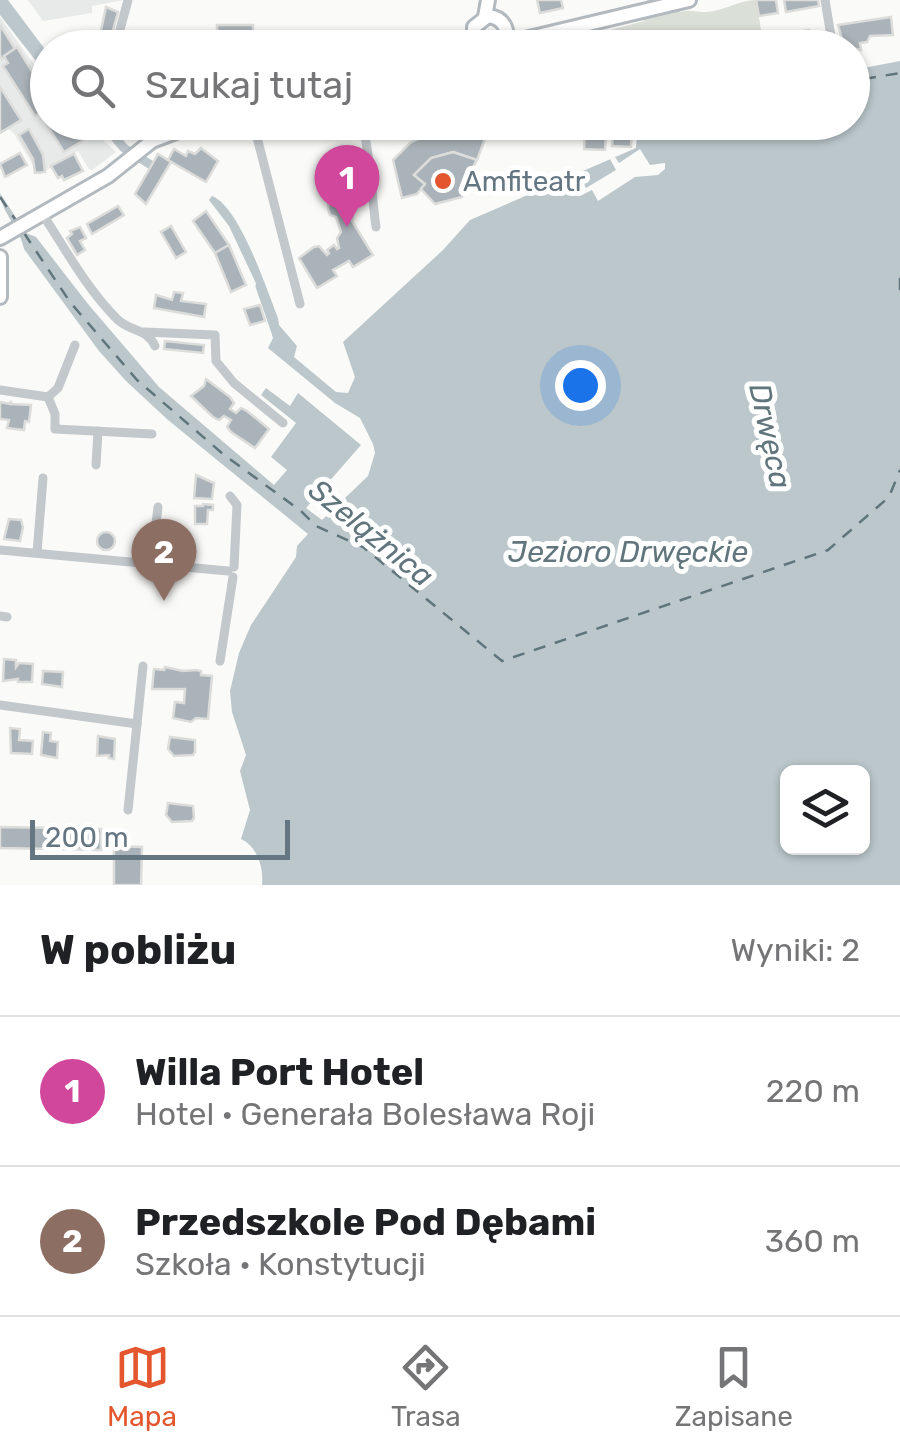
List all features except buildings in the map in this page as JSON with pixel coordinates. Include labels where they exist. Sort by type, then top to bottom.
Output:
[{"type":"main road","points":[[491,0],[490,17],[498,30]]},
{"type":"main road","points":[[566,30],[682,1]]},
{"type":"main road","points":[[474,30],[490,17]]},
{"type":"main road","points":[[3,236],[98,182],[152,141]]},
{"type":"main road","points":[[0,257],[0,297]]},
{"type":"street","points":[[120,30],[128,0]]},
{"type":"street","points":[[825,0],[830,30]]},
{"type":"street","points":[[258,140],[300,304]]},
{"type":"street","points":[[366,140],[376,227]]},
{"type":"street","points":[[40,216],[81,274],[126,326],[144,332],[215,335],[216,361],[234,383],[283,423]]},
{"type":"street","points":[[144,332],[155,346]]},
{"type":"street","points":[[48,397],[58,388],[75,344]]},
{"type":"street","points":[[0,390],[48,397]]},
{"type":"street","points":[[48,397],[55,414],[55,429],[152,434]]},
{"type":"street","points":[[96,465],[98,431]]},
{"type":"street","points":[[38,553],[43,478]]},
{"type":"street","points":[[220,661],[238,505],[230,496]]},
{"type":"street","points":[[151,564],[158,507]]},
{"type":"street","points":[[0,550],[232,572]]},
{"type":"street","points":[[128,810],[143,666]]},
{"type":"street","points":[[0,705],[137,724]]},
{"type":"shaded area","points":[[28,0],[124,0],[92,6],[92,13],[43,21]]},
{"type":"shaded area","points":[[647,0],[679,0],[680,12],[706,12],[756,0],[761,30],[610,30],[644,21]]},
{"type":"shaded area","points":[[0,17],[30,59],[30,140],[103,140],[116,152],[92,170],[78,151],[39,175],[13,132],[8,129],[0,134]]},
{"type":"water","points":[[0,0],[8,0],[30,30],[30,53],[0,15]]},
{"type":"water","name":"Jezioro Drwęckie","points":[[900,61],[900,885],[262,885],[258,858],[241,839],[250,810],[240,771],[246,755],[232,712],[230,691],[251,625],[308,534],[126,381],[99,351],[24,249],[0,193],[26,233],[36,237],[159,387],[274,485],[287,470],[271,457],[296,423],[261,395],[266,388],[290,406],[298,393],[361,445],[306,508],[322,520],[368,476],[375,453],[373,444],[360,418],[335,403],[268,348],[273,338],[271,328],[276,326],[229,226],[209,200],[212,196],[222,203],[242,232],[279,325],[297,346],[294,357],[336,392],[348,393],[355,377],[343,342],[470,220],[636,148],[637,140],[870,140],[870,67]]},
{"type":"pier","points":[[640,149],[650,165],[665,163],[665,169],[658,175],[635,177],[598,201],[592,190],[582,195],[571,175],[577,173],[586,188],[616,170],[610,159],[615,157],[619,163]]},
{"type":"waterway","points":[[117,140],[151,165]]},
{"type":"waterway","points":[[260,286],[278,338]]},
{"type":"ferry route","points":[[870,78],[900,73]]},
{"type":"ferry route","points":[[0,197],[17,222]]},
{"type":"ferry route","points":[[24,233],[70,302],[137,380],[316,526],[363,547],[502,661],[828,550],[889,497],[900,470]]},
{"type":"ferry route","points":[[900,278],[900,297]]},
{"type":"place","name":"Amfiteatr","points":[[443,181]]},
{"type":"place","name":"Willa Port Hotel","points":[[347,227]]},
{"type":"place","name":"Przedszkole Pod Dębami","points":[[164,601]]},
{"type":"water label","name":"Drwęca","points":[[770,436]]},
{"type":"water label","name":"Szelążnica","points":[[371,533]]}]
